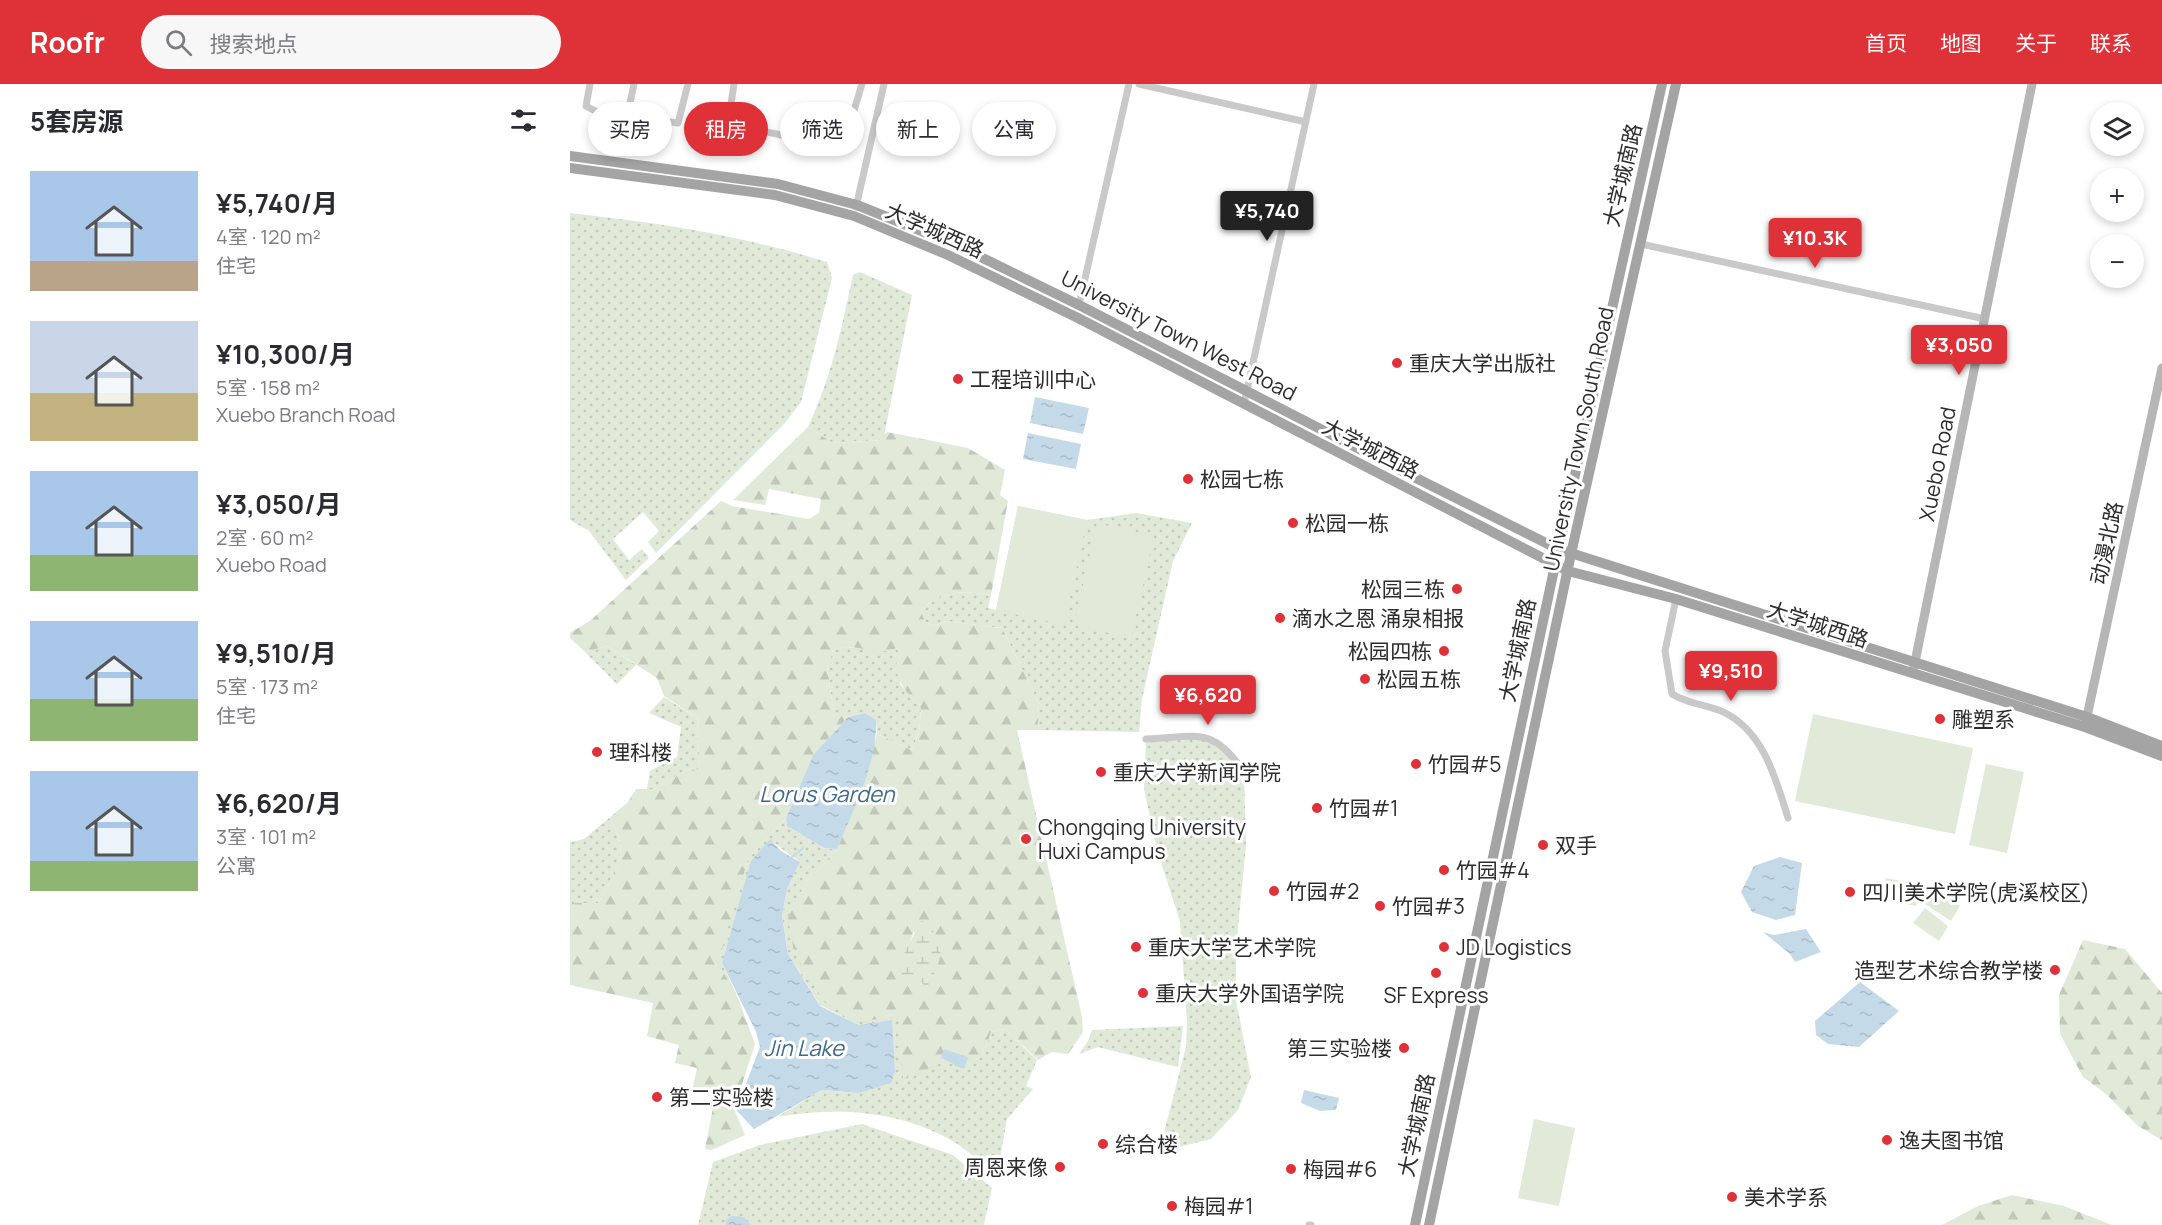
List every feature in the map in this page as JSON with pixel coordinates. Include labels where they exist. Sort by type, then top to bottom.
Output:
[{"type":"main road","name":"大学城南路","points":[[1415,1225],[1558,549],[1662,84]]},
{"type":"main road","name":"University Town South Road","points":[[1429,1225],[1571,554],[1676,84]]},
{"type":"main road","name":"University Town West Road","points":[[570,156],[778,184],[954,244],[1079,304],[1247,392],[1558,549],[1914,669],[2162,746]]},
{"type":"main road","name":"大学城西路","points":[[570,168],[775,195],[856,210],[1244,404],[1568,571],[1676,599],[1914,669]]},
{"type":"main road","points":[[2086,722],[2162,756]]},
{"type":"street","points":[[588,107],[586,106],[590,84]]},
{"type":"street","points":[[630,102],[634,84]]},
{"type":"street","points":[[672,122],[678,123],[688,84]]},
{"type":"street","points":[[734,84],[728,124],[810,141],[833,141],[849,128],[862,84]]},
{"type":"street","points":[[856,210],[884,84]]},
{"type":"street","points":[[1079,304],[1129,84]]},
{"type":"street","points":[[1139,84],[1306,122]]},
{"type":"street","points":[[1244,404],[1314,84]]},
{"type":"street","name":"Xuebo Road","points":[[1914,669],[2032,84]]},
{"type":"street","points":[[1641,244],[1984,319]]},
{"type":"street","name":"动漫北路","points":[[2086,722],[2162,368]]},
{"type":"street","points":[[1676,599],[1665,651],[1672,694],[1686,702],[1720,711],[1741,723],[1771,763],[1788,818]]},
{"type":"street","points":[[1146,740],[1213,738],[1230,751],[1244,771]]},
{"type":"green space","points":[[570,213],[668,226],[763,244],[827,262],[832,278],[801,402],[785,423],[656,553],[648,542],[659,531],[643,512],[613,539],[629,560],[642,549],[649,558],[626,580],[589,531],[570,520]]},
{"type":"green space","points":[[860,272],[912,295],[884,436],[880,440],[833,443],[808,427],[830,371],[853,275]]},
{"type":"green space","points":[[808,427],[833,443],[880,440],[887,432],[968,448],[1005,470],[1000,495],[1008,501],[991,595],[971,592],[953,593],[937,599],[921,611],[925,622],[934,626],[946,621],[1002,628],[1039,704],[1038,730],[1017,730],[1082,1017],[1083,1032],[1068,1054],[1052,1052],[1038,1060],[1005,1029],[991,1032],[982,1057],[964,1069],[946,1061],[903,1080],[900,1017],[860,1021],[824,1002],[794,952],[788,917],[806,882],[837,849],[859,796],[877,734],[912,750],[919,732],[921,708],[900,681],[897,668],[898,648],[871,654],[860,648],[845,647],[834,650],[827,666],[834,714],[848,717],[813,755],[786,818],[748,859],[718,963],[738,998],[755,1044],[734,1109],[745,1135],[712,1150],[705,1149],[715,1097],[692,1091],[697,1068],[675,1063],[679,1045],[647,1036],[653,1003],[570,985],[570,918],[575,903],[598,903],[619,861],[620,841],[609,818],[628,802],[636,789],[654,789],[686,770],[696,771],[699,757],[697,727],[699,719],[664,696],[657,678],[607,646],[585,652],[570,638],[570,633],[591,620],[721,501],[732,506],[809,519],[819,513],[821,499],[769,489],[765,505],[733,500]],"holes":[[[914,931],[928,990],[920,980],[898,977]]]},
{"type":"green space","points":[[1018,506],[1087,520],[1136,513],[1192,523],[1173,561],[1142,699],[1139,732],[1038,730],[1039,704],[1002,628],[946,621],[934,626],[925,622],[921,611],[937,599],[953,593],[971,592],[991,595],[988,608],[996,610]]},
{"type":"green space","points":[[1018,506],[1087,520],[1064,625],[996,610]]},
{"type":"green space","points":[[1097,523],[1154,536],[1131,638],[1074,625]]},
{"type":"green space","points":[[607,646],[636,665],[617,684],[585,652]]},
{"type":"green space","points":[[845,647],[861,648],[871,653],[899,648],[900,684],[921,708],[919,732],[912,750],[877,734],[876,721],[865,713],[848,717],[834,714],[827,666],[834,650]]},
{"type":"green space","points":[[664,697],[699,719],[697,727],[698,764],[696,772],[686,770],[654,789],[647,789],[650,771],[677,757],[681,727],[649,713]]},
{"type":"green space","points":[[1813,714],[1973,748],[1955,834],[1795,801]]},
{"type":"green space","points":[[1213,738],[1244,772],[1246,846],[1236,948],[1236,1000],[1251,1077],[1238,1110],[1211,1139],[1159,1152],[1186,1047],[1187,1021],[1180,921],[1157,850],[1144,789],[1146,739]]},
{"type":"green space","points":[[1986,764],[2024,772],[2007,853],[1969,845]]},
{"type":"green space","points":[[609,818],[620,841],[621,851],[616,871],[598,903],[575,903],[570,918],[570,842],[584,839]]},
{"type":"green space","points":[[786,818],[787,826],[824,848],[837,849],[806,882],[860,1021],[897,1015],[946,1061],[982,1057],[991,1032],[1005,1029],[1037,1060],[1026,1086],[1033,1089],[1007,1119],[1000,1159],[991,1170],[949,1139],[908,1122],[865,1113],[843,1112],[777,1117],[822,1090],[858,1093],[859,1025],[820,1005],[788,954],[782,916],[787,889],[800,862],[770,840],[722,963],[738,998],[717,963],[748,859]]},
{"type":"green space","points":[[1886,878],[1921,885],[1916,906],[1880,899]]},
{"type":"green space","points":[[1936,888],[1960,906],[1951,921],[1925,904]]},
{"type":"green space","points":[[1925,908],[1948,926],[1939,941],[1913,923]]},
{"type":"green space","points":[[921,921],[931,924],[941,955],[928,991],[920,980],[898,978],[898,965]]},
{"type":"green space","points":[[2083,940],[2125,949],[2162,993],[2162,1140],[2138,1126],[2106,1094],[2083,1077],[2060,1034],[2059,995]]},
{"type":"green space","points":[[1183,1026],[1178,1067],[1098,1047],[1079,1054],[1092,1030]]},
{"type":"green space","points":[[1534,1119],[1575,1128],[1559,1206],[1518,1198]]},
{"type":"green space","points":[[862,1124],[953,1155],[992,1188],[984,1225],[698,1225],[713,1162],[760,1145]]},
{"type":"green space","points":[[2012,1195],[2064,1206],[2112,1225],[1942,1225],[1978,1206]]},
{"type":"water","points":[[1035,397],[1089,408],[1083,434],[1030,423]]},
{"type":"water","points":[[1028,433],[1081,444],[1076,469],[1023,459]]},
{"type":"water","name":"Lorus Garden","points":[[865,713],[876,720],[876,736],[869,769],[837,849],[824,848],[787,826],[786,818],[813,755],[848,717]]},
{"type":"water","name":"Jin Lake","points":[[770,839],[781,851],[800,862],[787,889],[782,916],[788,954],[820,1006],[859,1025],[892,1020],[895,1072],[891,1083],[858,1093],[822,1090],[754,1129],[736,1110],[760,1047],[756,1032],[722,963],[751,861]]},
{"type":"water","points":[[1780,857],[1802,863],[1795,915],[1776,920],[1752,912],[1741,892],[1754,866]]},
{"type":"water","points":[[1806,929],[1821,952],[1795,962],[1790,954],[1763,932],[1774,935]]},
{"type":"water","points":[[1860,982],[1899,1011],[1859,1047],[1828,1044],[1816,1035],[1815,1021]]},
{"type":"water","points":[[944,1049],[968,1057],[964,1069],[941,1058]]},
{"type":"water","points":[[1304,1090],[1339,1098],[1336,1110],[1320,1111],[1301,1103]]},
{"type":"water","points":[[732,1216],[744,1217],[751,1225],[726,1225],[726,1220]]},
{"type":"waterway","points":[[792,857],[803,848]]},
{"type":"place","name":"重庆大学出版社","points":[[1397,363]]},
{"type":"place","name":"工程培训中心","points":[[958,379]]},
{"type":"place","name":"松园七栋","points":[[1188,479]]},
{"type":"place","name":"松园一栋","points":[[1293,523]]},
{"type":"place","name":"松园三栋","points":[[1457,589]]},
{"type":"place","name":"滴水之恩 涌泉相报","points":[[1280,618]]},
{"type":"place","name":"松园四栋","points":[[1444,651]]},
{"type":"place","name":"松园五栋","points":[[1365,679]]},
{"type":"place","name":"雕塑系","points":[[1940,719]]},
{"type":"place","name":"理科楼","points":[[597,752]]},
{"type":"place","name":"竹园#5","points":[[1416,764]]},
{"type":"place","name":"重庆大学新闻学院","points":[[1101,772]]},
{"type":"place","name":"竹园#1","points":[[1317,808]]},
{"type":"place","name":"Chongqing University Huxi Campus","points":[[1026,839]]},
{"type":"place","name":"双手","points":[[1543,845]]},
{"type":"place","name":"竹园#4","points":[[1444,870]]},
{"type":"place","name":"竹园#2","points":[[1274,891]]},
{"type":"place","name":"四川美术学院(虎溪校区)","points":[[1850,892]]},
{"type":"place","name":"竹园#3","points":[[1380,906]]},
{"type":"place","name":"重庆大学艺术学院","points":[[1136,947]]},
{"type":"place","name":"JD Logistics","points":[[1444,947]]},
{"type":"place","name":"造型艺术综合教学楼","points":[[2055,970]]},
{"type":"place","name":"SF Express","points":[[1436,973]]},
{"type":"place","name":"重庆大学外国语学院","points":[[1143,993]]},
{"type":"place","name":"第三实验楼","points":[[1404,1048]]},
{"type":"place","name":"第二实验楼","points":[[657,1097]]},
{"type":"place","name":"逸夫图书馆","points":[[1887,1140]]},
{"type":"place","name":"综合楼","points":[[1103,1144]]},
{"type":"place","name":"周恩来像","points":[[1060,1167]]},
{"type":"place","name":"梅园#6","points":[[1291,1169]]},
{"type":"place","name":"美术学系","points":[[1732,1197]]},
{"type":"place","name":"梅园#1","points":[[1172,1206]]}]
